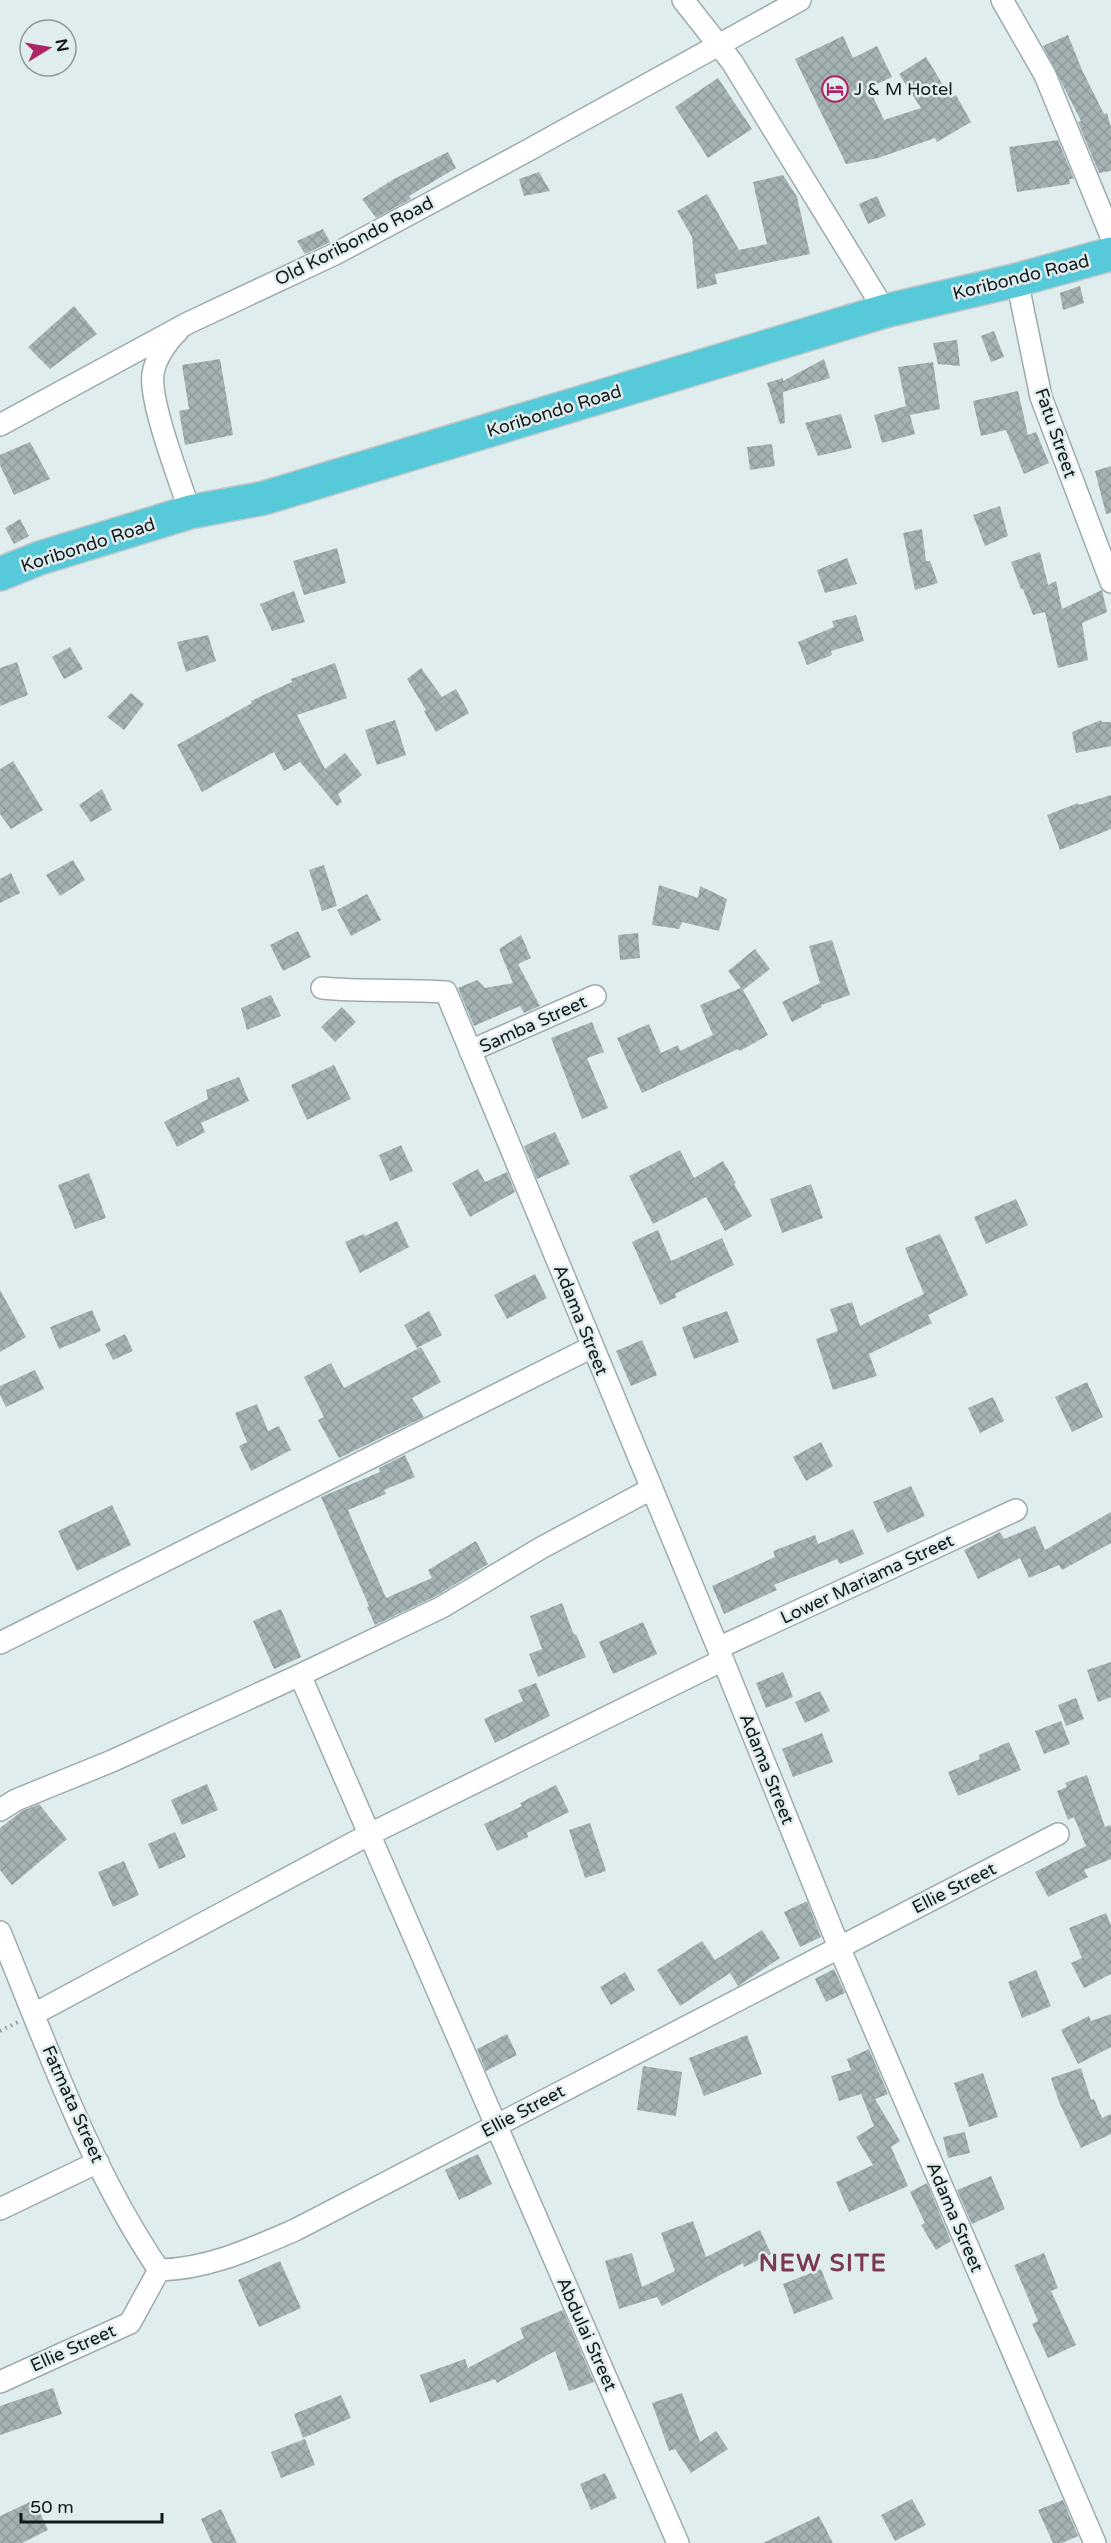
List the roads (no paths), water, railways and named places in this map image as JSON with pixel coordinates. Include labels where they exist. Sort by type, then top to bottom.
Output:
[{"type":"highway","name":"Koribondo Road","points":[[0,574],[40,558],[190,512],[264,498],[885,311],[1017,280],[1111,254]]},
{"type":"street","points":[[683,0],[711,48],[732,62],[885,311]]},
{"type":"street","name":"Old Koribondo Road","points":[[0,425],[188,323],[335,254],[800,0]]},
{"type":"street","points":[[1002,0],[1045,75],[1111,236]]},
{"type":"street","name":"Fatu Street","points":[[1017,280],[1041,397],[1111,582]]},
{"type":"street","points":[[188,323],[167,341],[153,374],[157,408],[190,512]]},
{"type":"street","name":"Adama Street","points":[[322,988],[365,992],[402,989],[446,992],[840,1947],[1095,2543]]},
{"type":"street","name":"Samba Street","points":[[470,1051],[595,996]]},
{"type":"street","points":[[0,1643],[592,1347]]},
{"type":"street","points":[[0,1810],[16,1800],[112,1761],[300,1675],[442,1607],[542,1548],[651,1489]]},
{"type":"street","name":"Lower Mariama Street","points":[[34,2014],[368,1835],[721,1654],[1016,1510]]},
{"type":"street","name":"Abdulai Street","points":[[300,1675],[678,2543]]},
{"type":"street","name":"Ellie Street","points":[[0,2382],[130,2323],[159,2270],[175,2270],[223,2260],[295,2230],[1058,1834]]},
{"type":"street","name":"Fatmata Street","points":[[0,1932],[98,2162],[127,2218],[159,2270]]},
{"type":"street","points":[[0,2209],[98,2162]]},
{"type":"place","name":"J & M Hotel","points":[[835,89]]},
{"type":"district","name":"NEW SITE","points":[[823,2263]]}]
